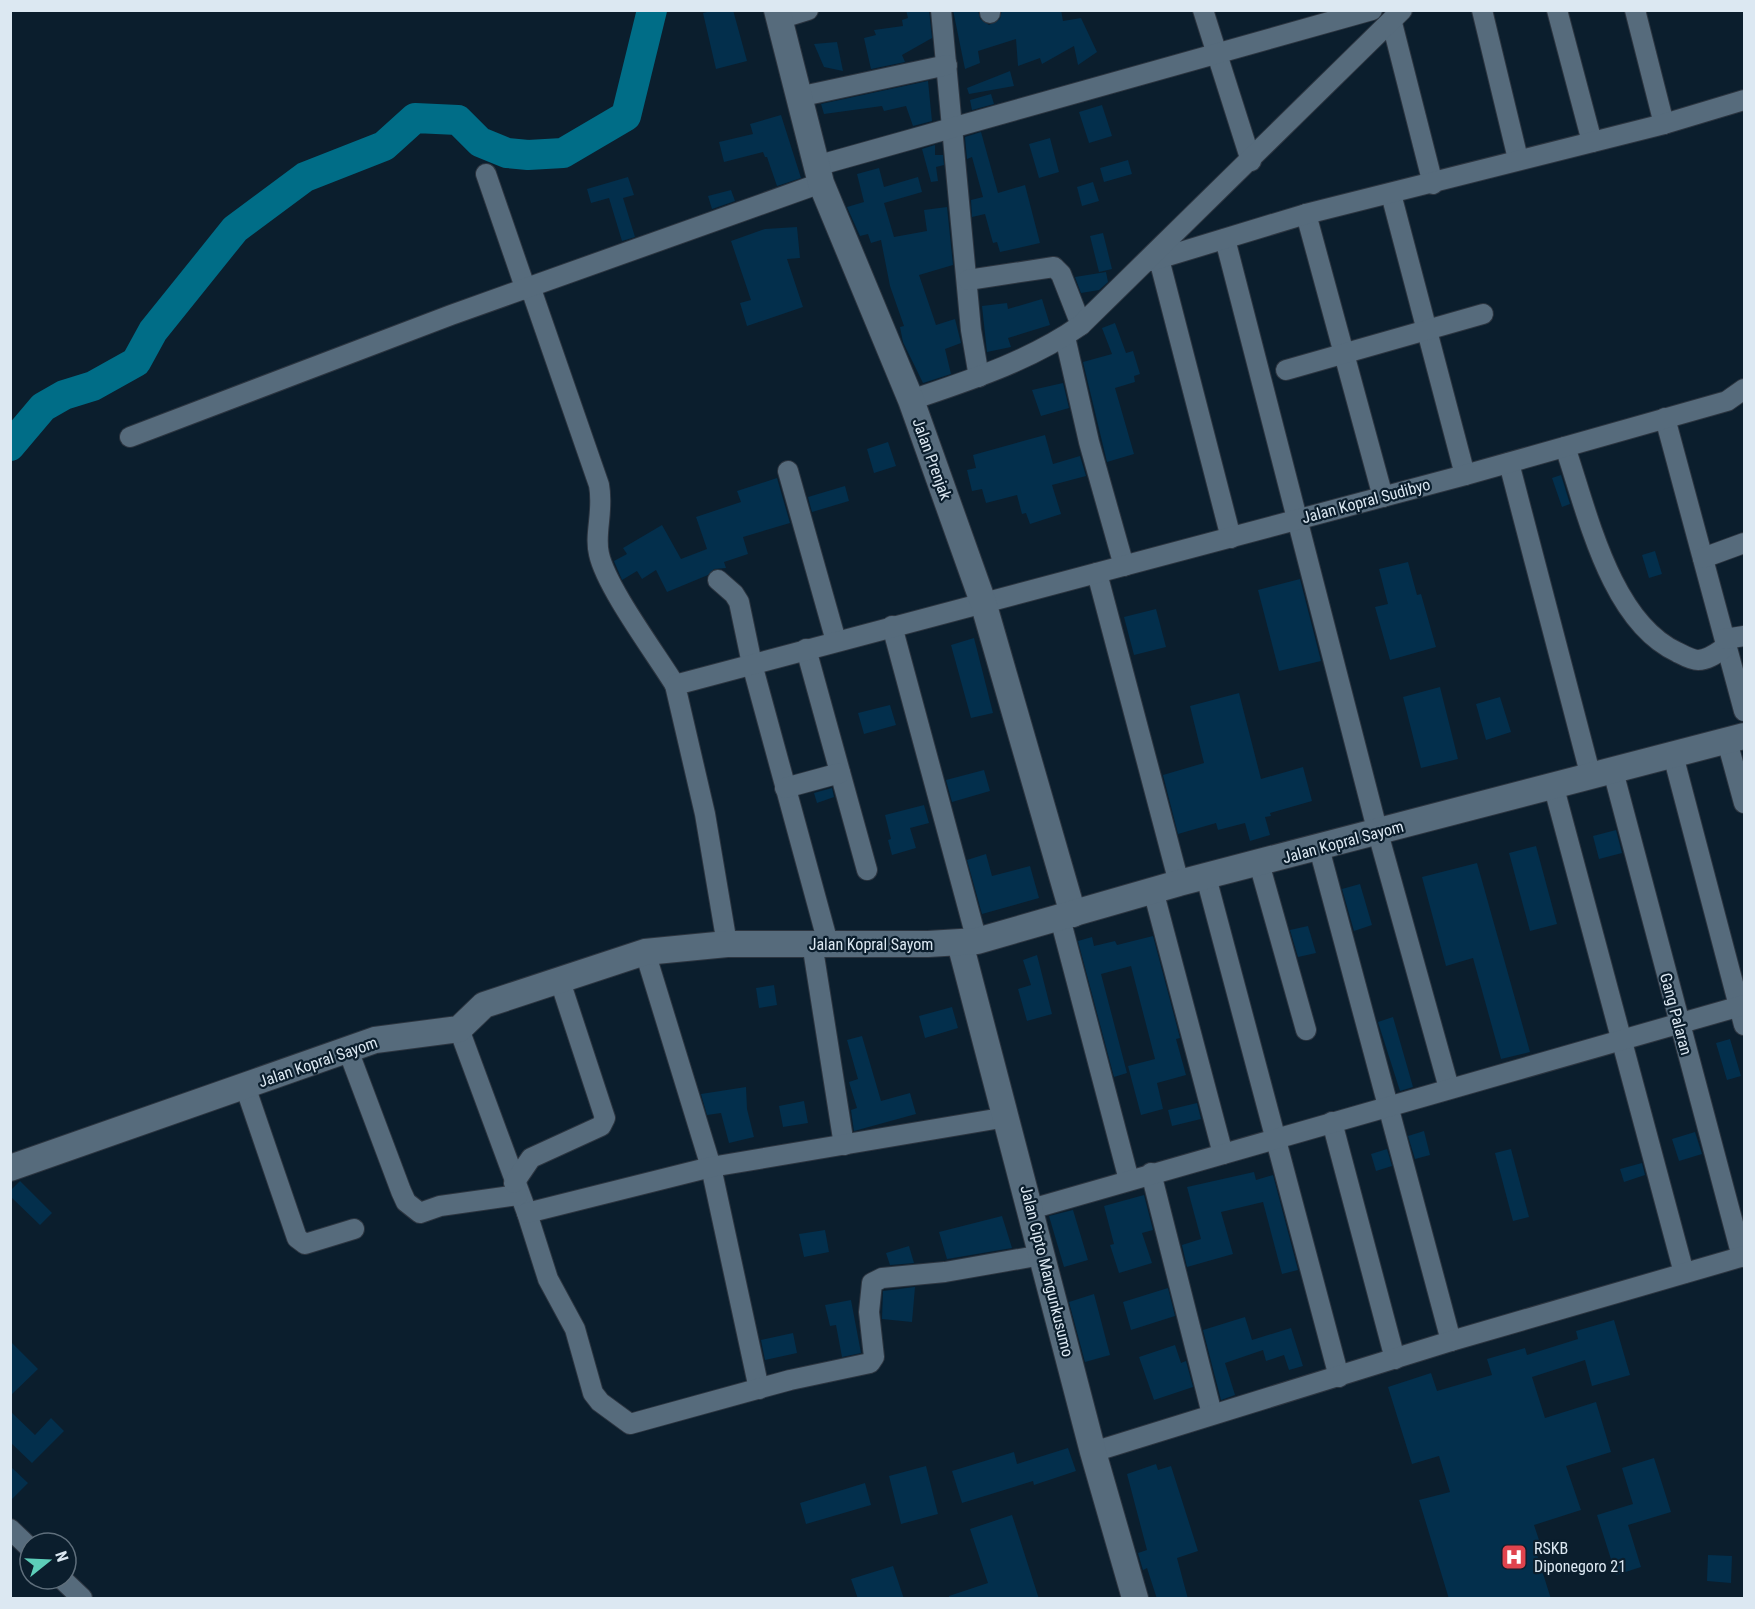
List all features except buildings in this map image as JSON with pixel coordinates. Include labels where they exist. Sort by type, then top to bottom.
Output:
[{"type":"street","points":[[778,15],[808,10]]},
{"type":"street","points":[[941,10],[971,330],[979,377]]},
{"type":"street","points":[[1203,10],[1251,161]]},
{"type":"street","points":[[130,437],[451,315],[529,290],[818,175],[952,129],[1372,10]]},
{"type":"street","points":[[1482,10],[1518,159]]},
{"type":"street","points":[[1557,10],[1592,142]]},
{"type":"street","points":[[1635,10],[1664,124]]},
{"type":"street","name":"Jalan Prenjak","points":[[778,15],[818,175],[911,400],[983,602],[1066,916]]},
{"type":"street","points":[[1397,17],[1433,184]]},
{"type":"street","points":[[911,400],[979,377],[1047,348],[1081,325],[1153,261],[1397,17]]},
{"type":"street","points":[[798,97],[947,65]]},
{"type":"street","points":[[1153,261],[1306,214],[1433,184],[1518,159],[1664,124],[1744,100]]},
{"type":"street","points":[[486,174],[599,485],[602,501],[599,554],[619,596],[675,685],[705,814],[727,944]]},
{"type":"street","points":[[1391,194],[1465,475]]},
{"type":"street","points":[[1306,214],[1383,497]]},
{"type":"street","points":[[1225,239],[1378,833],[1449,1088]]},
{"type":"street","points":[[1153,261],[1231,538]]},
{"type":"street","points":[[968,280],[1054,267],[1060,274],[1081,325]]},
{"type":"street","points":[[1286,370],[1483,314]]},
{"type":"street","points":[[1065,336],[1089,442],[1124,566]]},
{"type":"street","name":"Jalan Kopral Sudibyo","points":[[675,685],[1509,463],[1727,400],[1744,389]]},
{"type":"street","points":[[1665,418],[1744,711]]},
{"type":"street","points":[[1565,447],[1600,548],[1619,592],[1640,625],[1671,649],[1697,660],[1708,658],[1726,643],[1744,636]]},
{"type":"street","name":"Gang Palaran","points":[[1509,463],[1679,1024],[1743,1257]]},
{"type":"street","points":[[788,471],[836,641]]},
{"type":"street","points":[[1703,558],[1744,543]]},
{"type":"street","points":[[1097,573],[1179,883]]},
{"type":"street","points":[[718,580],[734,594],[739,602],[820,943],[844,1145]]},
{"type":"street","points":[[892,626],[969,942]]},
{"type":"street","points":[[806,649],[867,870]]},
{"type":"street","points":[[1736,738],[1744,803]]},
{"type":"street","name":"Jalan Kopral Sayom","points":[[10,1168],[375,1040],[459,1029],[484,1005],[559,978],[645,952],[727,944],[969,942],[1179,883],[1554,788],[1736,738]]},
{"type":"street","points":[[1031,1209],[1679,1024],[1743,1012],[1673,754]]},
{"type":"street","points":[[785,788],[840,773]]},
{"type":"street","points":[[1554,788],[1684,1273]]},
{"type":"street","points":[[1319,848],[1451,1341]]},
{"type":"street","points":[[1259,863],[1306,1030]]},
{"type":"street","points":[[1206,878],[1339,1377]]},
{"type":"street","points":[[1154,890],[1223,1154]]},
{"type":"street","points":[[1066,916],[1129,1180]]},
{"type":"street","name":"Jalan Cipto Mangunkusumo","points":[[969,942],[1007,1117],[1093,1452],[1135,1599]]},
{"type":"street","points":[[645,952],[711,1167],[759,1389]]},
{"type":"street","points":[[520,1197],[531,1158],[601,1126],[605,1118],[559,978]]},
{"type":"street","points":[[459,1029],[548,1279],[575,1329],[593,1393],[600,1402],[630,1424],[873,1360],[869,1312],[872,1283],[882,1278],[945,1272],[1042,1255]]},
{"type":"street","points":[[348,1050],[401,1191],[413,1209],[420,1213],[440,1206],[520,1197],[1007,1117]]},
{"type":"street","points":[[245,1086],[297,1238],[305,1244],[354,1229]]},
{"type":"street","points":[[1332,1122],[1395,1359]]},
{"type":"street","points":[[1151,1173],[1212,1414]]},
{"type":"street","points":[[1093,1452],[1451,1341],[1743,1257]]},
{"type":"waterway","points":[[10,446],[43,407],[64,395],[93,386],[136,362],[153,331],[235,229],[305,177],[384,146],[415,118],[458,120],[480,142],[507,153],[528,155],[563,153],[626,116],[652,10]]},
{"type":"place","name":"RSKB Diponegoro 21","points":[[1514,1557]]}]
